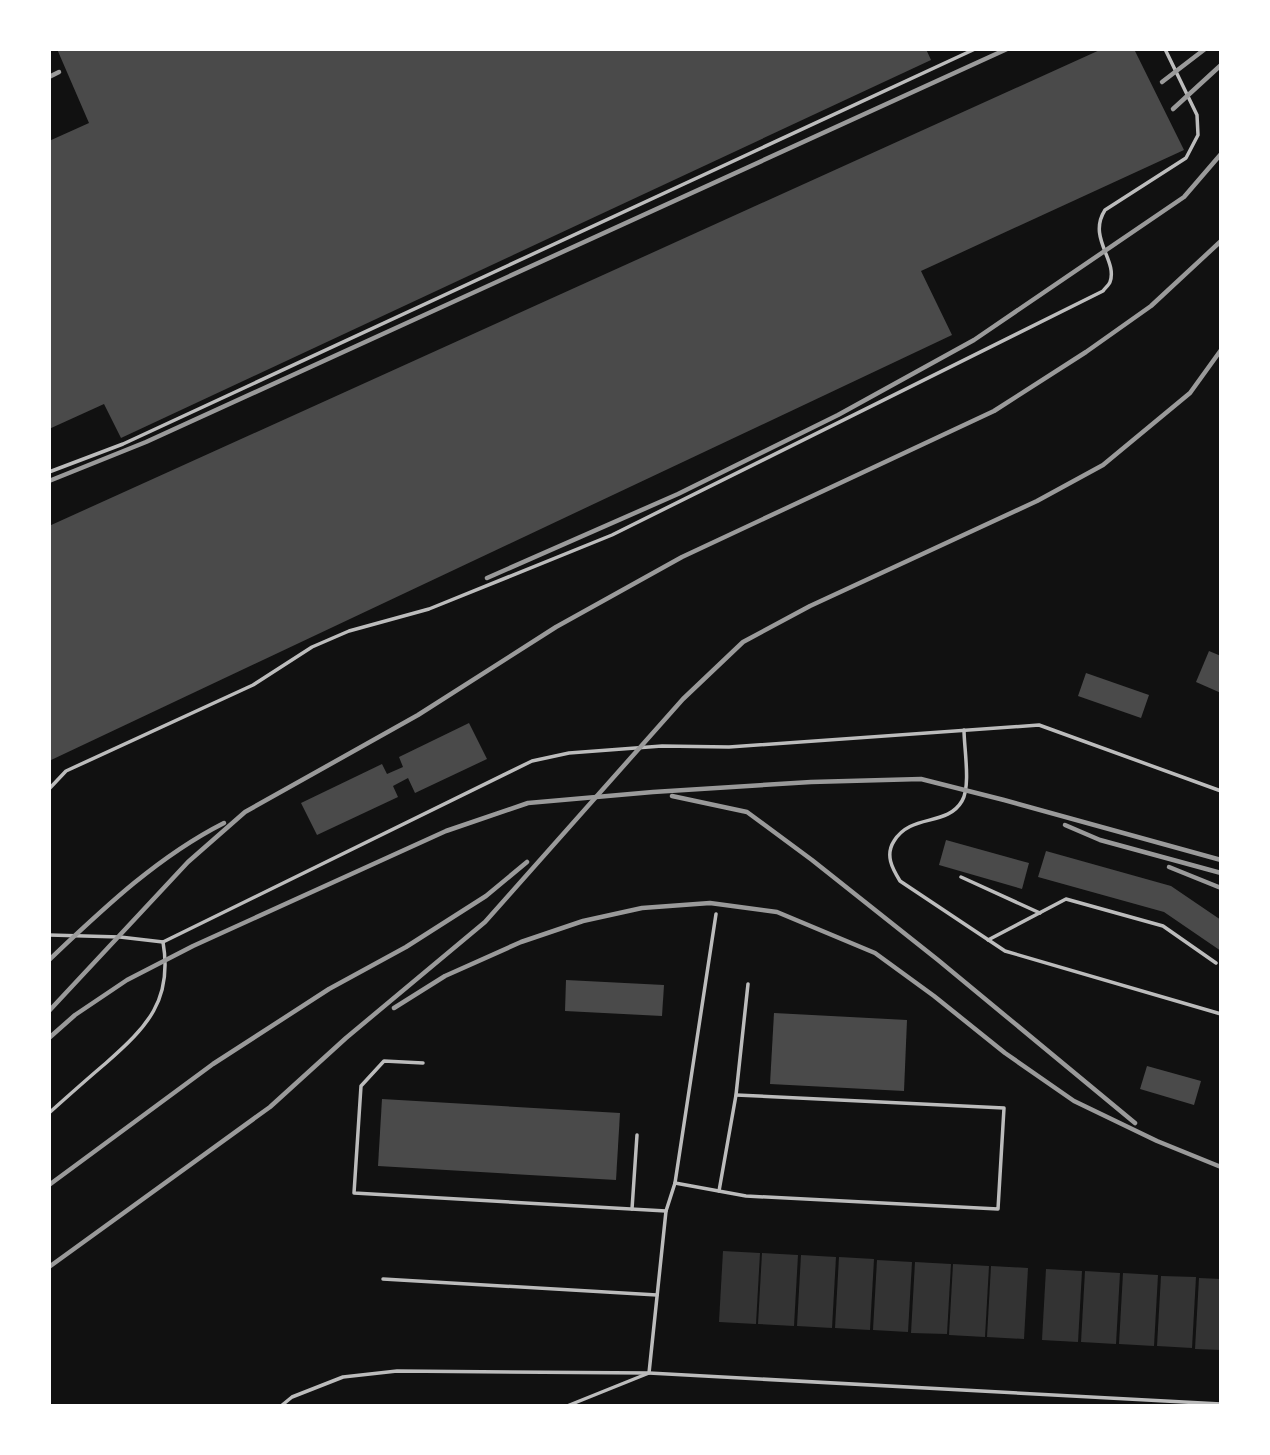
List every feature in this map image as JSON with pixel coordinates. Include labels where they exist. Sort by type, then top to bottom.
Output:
[{"type":"lane","points":[[49,472],[123,444],[975,49]]},
{"type":"lane","points":[[49,789],[66,771],[253,685],[312,647],[349,631],[429,609],[612,535],[1103,291],[1110,282],[1110,271],[1099,235],[1099,220],[1105,210],[1186,158],[1198,135],[1197,115],[1166,49]]},
{"type":"lane","points":[[49,935],[120,937],[163,943],[532,761],[569,753],[662,746],[729,747],[1040,725],[1221,791]]},
{"type":"lane","points":[[964,730],[966,790],[962,801],[954,811],[900,830],[891,846],[890,865],[900,881],[1005,951],[1221,1014]]},
{"type":"lane","points":[[961,877],[1040,913]]},
{"type":"lane","points":[[988,940],[1066,899],[1163,926],[1216,963]]},
{"type":"lane","points":[[649,1373],[666,1211],[675,1183],[716,914]]},
{"type":"lane","points":[[49,1113],[137,1036],[154,1014],[164,988],[166,960],[163,943]]},
{"type":"lane","points":[[719,1191],[736,1095],[748,984]]},
{"type":"lane","points":[[423,1063],[384,1061],[361,1086],[354,1193],[666,1211]]},
{"type":"lane","points":[[675,1183],[746,1196],[998,1209],[1004,1108],[736,1095]]},
{"type":"lane","points":[[632,1209],[637,1135]]},
{"type":"lane","points":[[383,1279],[657,1295]]},
{"type":"lane","points":[[281,1406],[292,1397],[343,1377],[397,1371],[649,1373],[1221,1404]]},
{"type":"lane","points":[[567,1406],[649,1373]]},
{"type":"shaded area","points":[[723,1251],[760,1253],[756,1324],[719,1322]]},
{"type":"shaded area","points":[[762,1253],[798,1255],[794,1326],[758,1324]]},
{"type":"shaded area","points":[[801,1255],[836,1257],[832,1328],[797,1326]]},
{"type":"shaded area","points":[[839,1257],[874,1259],[870,1330],[835,1328]]},
{"type":"shaded area","points":[[877,1260],[912,1262],[908,1332],[873,1330]]},
{"type":"shaded area","points":[[915,1262],[951,1264],[947,1334],[911,1333]]},
{"type":"shaded area","points":[[953,1264],[989,1266],[985,1337],[949,1335]]},
{"type":"shaded area","points":[[991,1266],[1028,1268],[1024,1339],[987,1337]]},
{"type":"shaded area","points":[[1046,1269],[1082,1271],[1078,1342],[1042,1340]]},
{"type":"shaded area","points":[[1085,1271],[1120,1273],[1116,1344],[1081,1342]]},
{"type":"shaded area","points":[[1123,1273],[1158,1275],[1154,1346],[1119,1344]]},
{"type":"shaded area","points":[[1161,1276],[1196,1277],[1192,1348],[1157,1346]]},
{"type":"shaded area","points":[[1199,1278],[1221,1279],[1221,1350],[1195,1349]]},
{"type":"building","points":[[57,49],[926,49],[931,60],[121,438],[104,404],[49,429],[49,141],[89,123]]},
{"type":"building","points":[[1102,49],[1134,49],[1184,150],[921,271],[952,335],[49,761],[49,526]]},
{"type":"building","points":[[1209,651],[1221,656],[1221,693],[1196,682]]},
{"type":"building","points":[[1086,673],[1149,695],[1141,718],[1078,696]]},
{"type":"building","points":[[469,723],[487,759],[415,793],[408,778],[393,786],[398,797],[317,835],[301,803],[382,764],[387,774],[403,767],[399,757]]},
{"type":"building","points":[[946,840],[1029,863],[1022,889],[939,865]]},
{"type":"building","points":[[1046,851],[1171,886],[1221,920],[1221,951],[1164,912],[1038,877]]},
{"type":"building","points":[[566,980],[664,985],[662,1016],[565,1011]]},
{"type":"building","points":[[774,1013],[907,1020],[904,1091],[770,1084]]},
{"type":"building","points":[[1147,1066],[1201,1081],[1194,1105],[1140,1089]]},
{"type":"building","points":[[382,1099],[620,1113],[616,1180],[378,1166]]},
{"type":"railway","points":[[49,481],[146,442],[1007,49]]},
{"type":"railway","points":[[1162,82],[1205,49]]},
{"type":"railway","points":[[1173,109],[1221,65]]},
{"type":"railway","points":[[49,77],[59,72]]},
{"type":"railway","points":[[487,578],[678,494],[838,415],[974,340],[1184,197],[1221,154]]},
{"type":"railway","points":[[49,1011],[188,862],[245,812],[418,715],[556,627],[682,557],[994,411],[1086,352],[1151,306],[1221,241]]},
{"type":"railway","points":[[49,1267],[270,1107],[346,1038],[485,922],[683,699],[743,642],[810,606],[1037,501],[1103,465],[1190,393],[1221,350]]},
{"type":"railway","points":[[49,1038],[75,1015],[127,980],[193,946],[446,831],[528,803],[811,782],[921,779],[1221,860]]},
{"type":"railway","points":[[672,796],[747,812],[938,960],[1135,1123]]},
{"type":"railway","points":[[49,960],[110,903],[153,868],[224,823]]},
{"type":"railway","points":[[1065,825],[1100,840],[1221,873]]},
{"type":"railway","points":[[49,1185],[213,1064],[329,989],[406,947],[486,896],[527,862]]},
{"type":"railway","points":[[1169,867],[1221,888]]},
{"type":"railway","points":[[394,1008],[445,976],[521,942],[583,921],[642,908],[710,903],[777,912],[875,953],[1005,1053],[1074,1101],[1157,1141],[1221,1167]]}]
